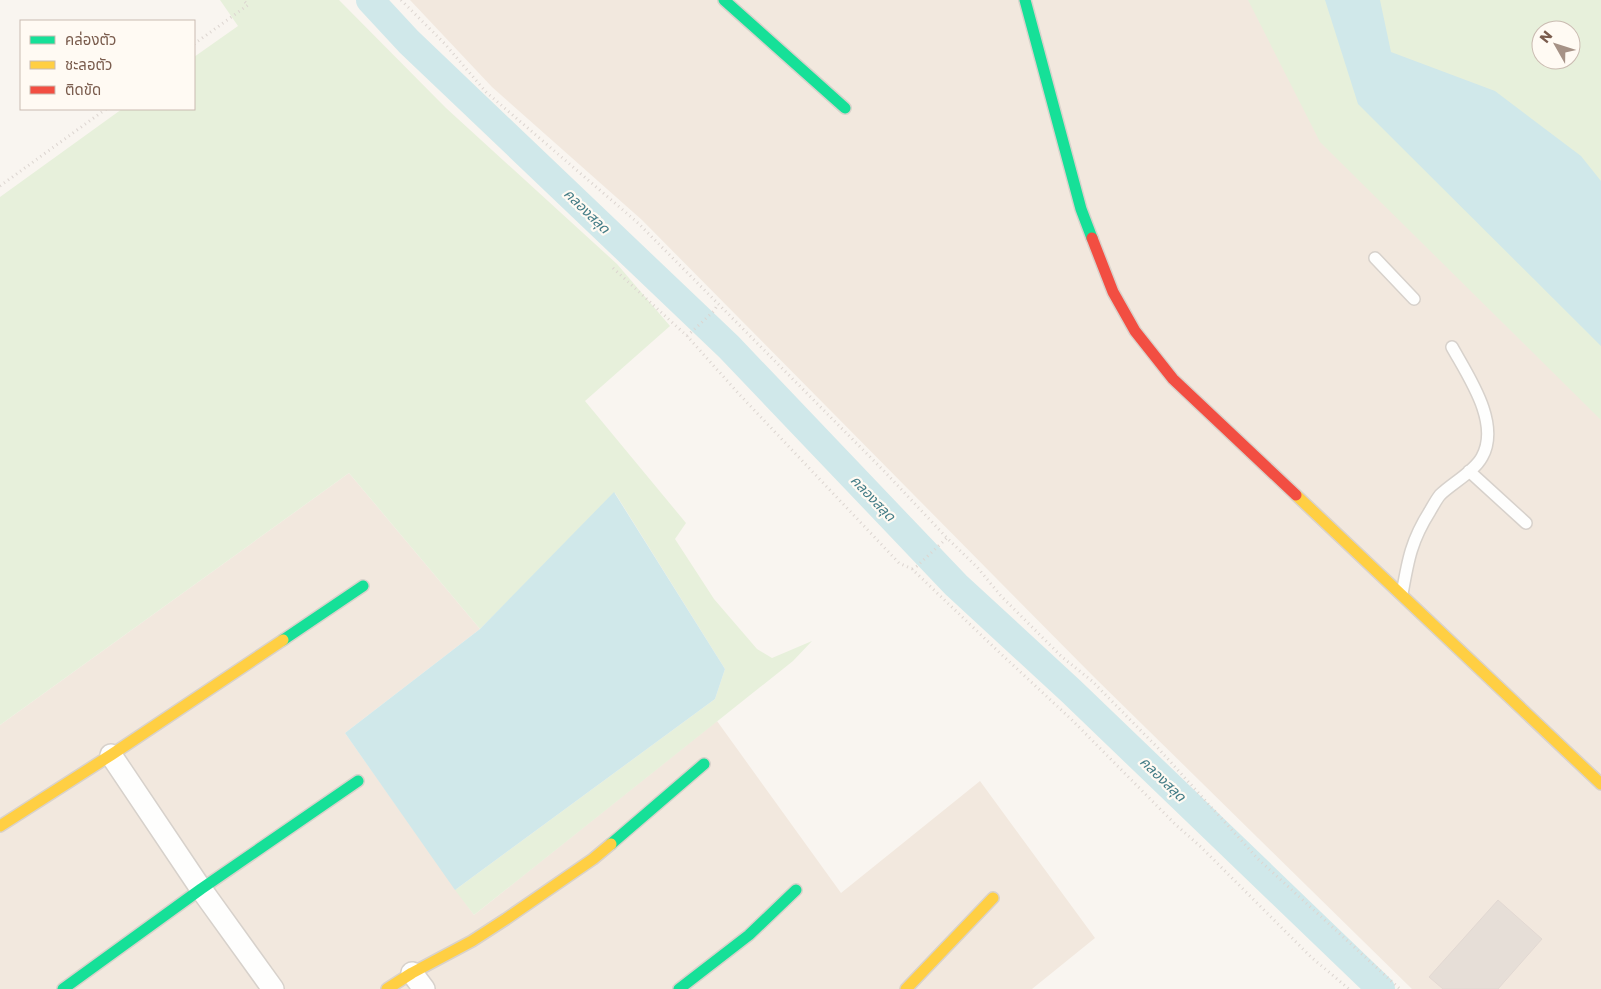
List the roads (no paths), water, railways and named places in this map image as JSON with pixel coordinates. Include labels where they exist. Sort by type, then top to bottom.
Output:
[{"type":"street","points":[[724,0],[845,108]]},
{"type":"street","points":[[1025,0],[1081,209],[1113,292],[1135,331],[1173,380],[1601,784]]},
{"type":"street","points":[[0,826],[112,755],[363,586]]},
{"type":"street","points":[[112,755],[201,889],[272,989]]},
{"type":"street","points":[[387,989],[418,981],[472,940],[593,859],[704,764]]},
{"type":"street","points":[[63,989],[201,889],[358,781]]},
{"type":"street","points":[[679,989],[749,934],[796,890]]},
{"type":"street","points":[[906,989],[993,898]]},
{"type":"lane","points":[[1375,258],[1414,299]]},
{"type":"lane","points":[[1402,596],[1410,550],[1419,528],[1439,496],[1482,458],[1487,443],[1486,418],[1474,387],[1452,347]]},
{"type":"lane","points":[[1469,471],[1526,523]]},
{"type":"water","points":[[1325,0],[1380,0],[1391,52],[1495,91],[1581,156],[1601,181],[1601,346],[1358,104]]},
{"type":"water","points":[[614,492],[725,669],[715,699],[455,890],[345,733],[480,629]]},
{"type":"waterway","name":"คลองสลุด","points":[[370,0],[409,42],[729,347],[956,585],[1071,691],[1381,989]]}]
